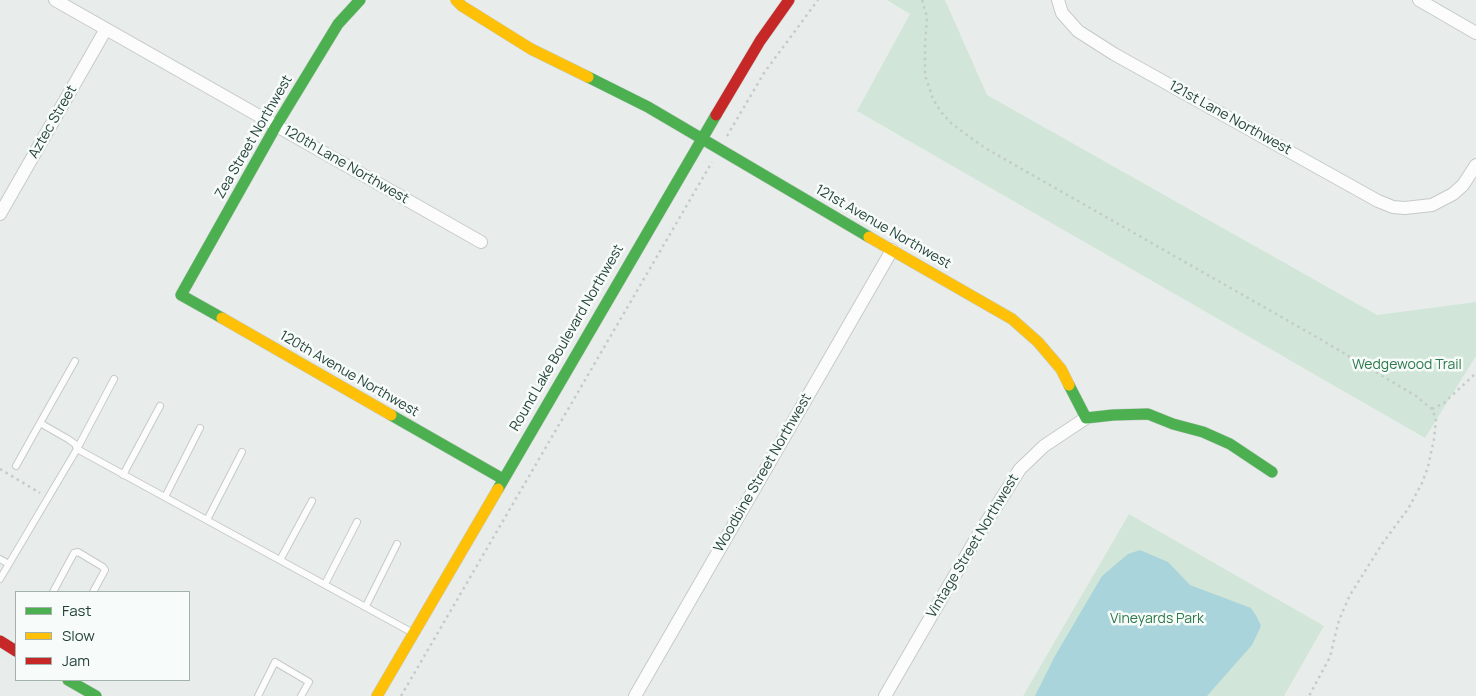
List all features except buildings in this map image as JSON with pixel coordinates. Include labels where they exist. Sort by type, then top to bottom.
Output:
[{"type":"street","name":"120th Lane Northwest","points":[[55,0],[481,242]]},
{"type":"street","name":"Zea Street Northwest","points":[[181,295],[276,126],[338,24],[360,0]]},
{"type":"street","name":"121st Avenue Northwest","points":[[456,0],[462,6],[531,49],[627,95],[1012,319],[1038,342],[1060,369],[1086,418]]},
{"type":"street","name":"Round Lake Boulevard Northwest","points":[[377,696],[702,138],[760,41],[790,0]]},
{"type":"street","name":"121st Lane Northwest","points":[[1058,0],[1062,13],[1078,31],[1114,54],[1392,207],[1405,208],[1432,205],[1453,194],[1463,185],[1476,165]]},
{"type":"street","points":[[1419,0],[1476,33]]},
{"type":"street","name":"Aztec Street","points":[[0,214],[106,29]]},
{"type":"street","name":"Woodbine Street Northwest","points":[[635,696],[892,250]]},
{"type":"street","name":"120th Avenue Northwest","points":[[181,295],[503,479]]},
{"type":"street","points":[[1086,418],[1113,414],[1148,414],[1173,424],[1204,432],[1221,440],[1272,472]]},
{"type":"street","name":"Vintage Street Northwest","points":[[885,696],[977,537],[1020,469],[1044,446],[1086,418]]},
{"type":"street","points":[[0,641],[15,650]]},
{"type":"street","points":[[70,681],[96,696]]},
{"type":"lane","points":[[16,466],[74,361]]},
{"type":"lane","points":[[0,579],[77,449],[114,379]]},
{"type":"lane","points":[[123,475],[160,406]]},
{"type":"lane","points":[[40,423],[68,439],[75,444],[77,449],[123,475],[414,633]]},
{"type":"lane","points":[[165,498],[200,428]]},
{"type":"lane","points":[[207,520],[242,452]]},
{"type":"lane","points":[[280,560],[312,501]]},
{"type":"lane","points":[[326,584],[357,522]]},
{"type":"lane","points":[[366,606],[397,544]]},
{"type":"lane","points":[[53,591],[74,552],[78,552],[104,567],[105,570],[94,591]]},
{"type":"lane","points":[[0,559],[9,564]]},
{"type":"lane","points":[[258,696],[275,662],[309,682],[301,696]]},
{"type":"path","points":[[401,696],[764,73],[818,0]]},
{"type":"path","points":[[922,0],[928,17],[925,45],[925,75],[941,112],[952,124],[984,148],[1312,334],[1416,396],[1432,409],[1436,419],[1434,439],[1428,467],[1422,483],[1408,509],[1378,550],[1350,595],[1339,620],[1330,657],[1310,696]]},
{"type":"path","points":[[1432,409],[1444,403],[1476,373]]},
{"type":"path","points":[[0,470],[48,497]]},
{"type":"green space","name":"Wedgewood Trail","points":[[887,0],[945,0],[987,95],[1377,315],[1476,302],[1476,356],[1425,438],[857,111],[910,14]]},
{"type":"green space","name":"Vineyards Park","points":[[1129,514],[1324,626],[1284,696],[1023,696]]},
{"type":"water","name":"Vineyards Park","points":[[1140,550],[1168,562],[1190,585],[1251,608],[1261,626],[1252,645],[1207,696],[1035,696],[1055,656],[1102,576],[1128,554]]},
{"type":"traffic: fast","points":[[222,318],[181,295],[276,126],[338,24],[360,0]]},
{"type":"traffic: fast","points":[[588,77],[648,107],[869,237]]},
{"type":"traffic: fast","points":[[498,489],[716,115]]},
{"type":"traffic: fast","points":[[1069,385],[1086,418],[1148,414],[1173,424],[1203,432],[1230,444],[1272,472]]},
{"type":"traffic: fast","points":[[391,415],[503,479]]},
{"type":"traffic: fast","points":[[70,681],[96,696]]},
{"type":"traffic: slow","points":[[456,0],[462,6],[531,49],[588,77]]},
{"type":"traffic: slow","points":[[869,237],[1012,319],[1038,342],[1061,369],[1069,385]]},
{"type":"traffic: slow","points":[[222,318],[391,415]]},
{"type":"traffic: slow","points":[[377,696],[498,489]]},
{"type":"traffic: jam","points":[[716,115],[760,41],[789,0]]},
{"type":"traffic: jam","points":[[0,641],[15,650]]}]
